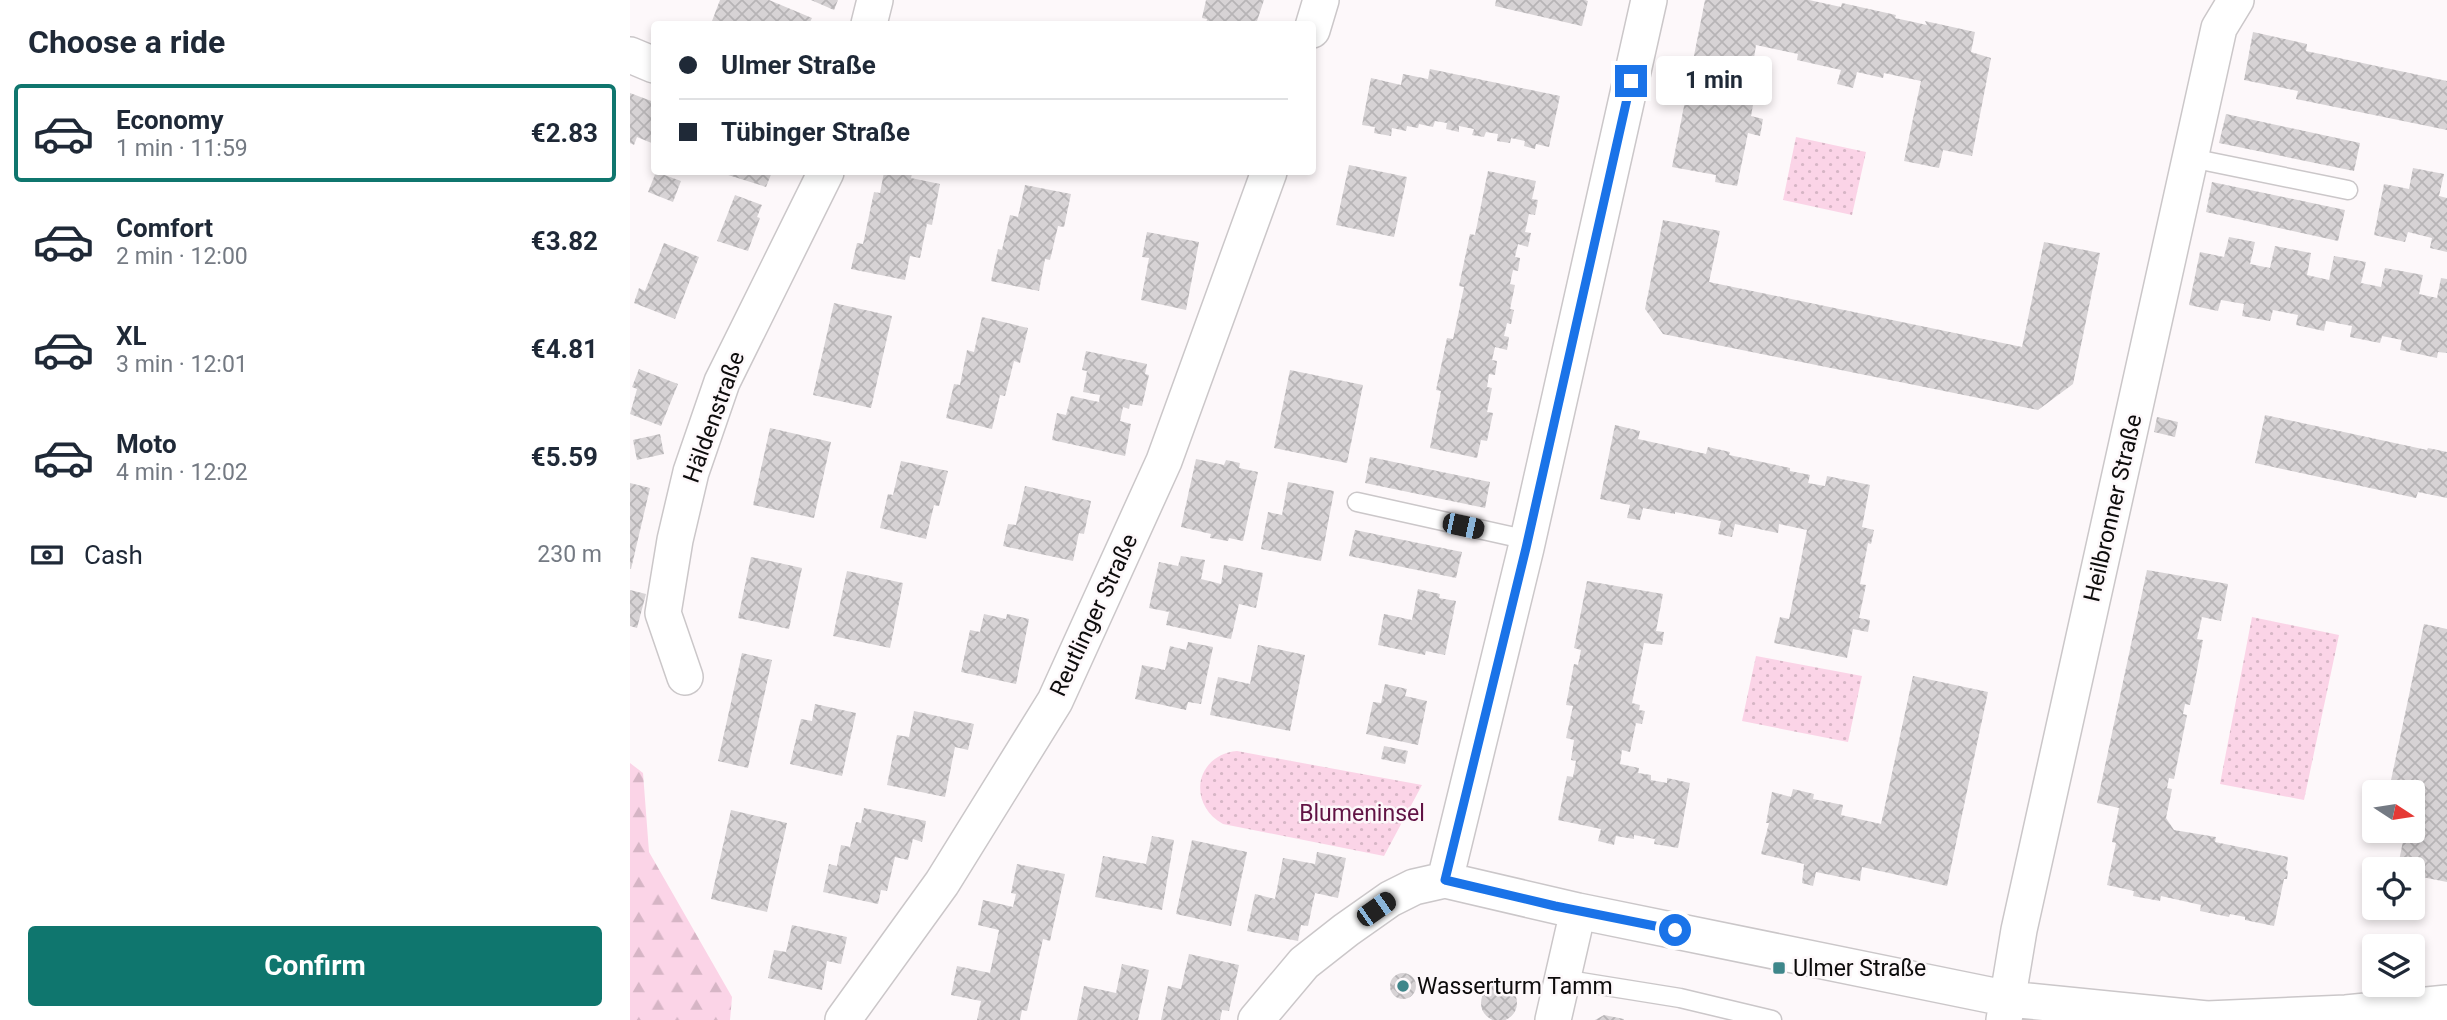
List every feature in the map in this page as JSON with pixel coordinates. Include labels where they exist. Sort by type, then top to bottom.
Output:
[{"type":"street","points":[[870,21],[875,0]]},
{"type":"street","points":[[1315,21],[1321,0]]},
{"type":"street","points":[[1445,880],[1528,540],[1649,0]]},
{"type":"street","name":"Heilbronner Straße","points":[[2007,1009],[2019,930],[2219,28],[2236,0]]},
{"type":"street","points":[[630,55],[651,64]]},
{"type":"street","name":"Häldenstraße","points":[[685,677],[663,613],[675,540],[691,472],[722,382],[825,175]]},
{"type":"street","name":"Reutlinger Straße","points":[[843,1020],[942,883],[1055,701],[1164,461],[1268,175]]},
{"type":"street","points":[[1256,1020],[1304,963],[1346,930],[1390,899],[1414,887],[1445,880],[2007,1009],[2207,1019],[2346,1013],[2447,1003]]},
{"type":"street","points":[[1553,1020],[1578,911]]},
{"type":"lane","points":[[2191,158],[2348,190]]},
{"type":"lane","points":[[1357,502],[1528,540]]},
{"type":"lane","points":[[1562,979],[1680,998],[1772,1020]]},
{"type":"green space","points":[[1796,137],[1866,152],[1852,215],[1783,200]]},
{"type":"green space","points":[[2252,617],[2339,635],[2304,800],[2220,784]]},
{"type":"green space","points":[[1756,656],[1862,676],[1848,742],[1742,721]]},
{"type":"green space","name":"Blumeninsel","points":[[1237,751],[1422,785],[1384,856],[1223,824],[1204,805],[1201,782],[1212,761],[1223,754]]},
{"type":"green space","points":[[630,763],[643,773],[649,852],[732,997],[730,1020],[630,1020]]},
{"type":"building","points":[[720,0],[769,0],[812,18],[810,21],[712,21]]},
{"type":"building","points":[[811,0],[838,0],[834,10]]},
{"type":"building","points":[[1206,0],[1264,0],[1257,21],[1207,21],[1202,18]]},
{"type":"building","points":[[1496,0],[1588,1],[1582,26],[1495,6]]},
{"type":"building","points":[[1705,0],[1809,0],[1841,7],[1842,3],[1927,25],[1925,21],[1975,32],[1971,52],[1991,58],[1972,156],[1943,150],[1939,168],[1904,161],[1921,81],[1884,73],[1883,78],[1857,72],[1853,88],[1837,84],[1841,70],[1797,60],[1798,54],[1756,45],[1752,71],[1749,70],[1745,86],[1756,88],[1751,116],[1763,119],[1760,136],[1748,133],[1737,186],[1715,182],[1716,175],[1672,167]]},
{"type":"building","points":[[2253,32],[2307,44],[2306,51],[2447,81],[2447,130],[2296,99],[2298,91],[2244,80]]},
{"type":"building","points":[[1430,69],[1560,96],[1549,147],[1536,144],[1535,149],[1524,146],[1525,141],[1511,138],[1510,143],[1497,141],[1498,134],[1486,132],[1484,137],[1472,135],[1474,129],[1459,126],[1459,132],[1446,129],[1447,123],[1435,121],[1433,127],[1419,124],[1418,128],[1407,126],[1406,131],[1392,128],[1391,136],[1374,133],[1375,127],[1362,125],[1371,78],[1401,85],[1403,74],[1428,79]]},
{"type":"building","points":[[630,93],[651,101],[651,143],[637,137],[634,145],[630,143]]},
{"type":"building","points":[[2226,114],[2360,143],[2354,171],[2219,143]]},
{"type":"building","points":[[1349,165],[1407,177],[1394,237],[1336,225]]},
{"type":"building","points":[[2413,168],[2444,174],[2439,196],[2447,198],[2447,252],[2430,248],[2432,238],[2408,232],[2405,242],[2374,235],[2384,184],[2409,189]]},
{"type":"building","points":[[1488,171],[1536,181],[1532,199],[1538,200],[1535,215],[1529,214],[1525,232],[1531,233],[1528,247],[1518,244],[1515,257],[1520,258],[1518,271],[1513,270],[1510,284],[1515,285],[1510,309],[1514,310],[1511,324],[1507,323],[1504,336],[1509,337],[1507,350],[1495,347],[1492,360],[1497,361],[1495,375],[1489,374],[1487,387],[1492,388],[1487,412],[1493,413],[1487,441],[1481,440],[1477,458],[1430,448],[1441,391],[1436,390],[1447,338],[1453,339],[1464,287],[1459,286],[1470,234],[1475,235]]},
{"type":"building","points":[[655,175],[664,175],[681,181],[673,202],[648,192]]},
{"type":"building","points":[[728,175],[771,175],[766,187]]},
{"type":"building","points":[[883,175],[912,175],[911,178],[940,184],[932,225],[927,224],[920,258],[910,256],[905,280],[851,269],[857,243],[863,244],[874,192],[880,193]]},
{"type":"building","points":[[2212,182],[2345,210],[2338,241],[2206,212]]},
{"type":"building","points":[[1025,185],[1071,194],[1064,227],[1058,226],[1050,260],[1045,259],[1039,291],[991,281],[998,249],[1002,250],[1010,215],[1018,217]]},
{"type":"building","points":[[735,195],[762,205],[748,251],[717,241]]},
{"type":"building","points":[[1663,220],[1720,231],[1709,282],[2022,347],[2044,242],[2100,253],[2073,384],[2038,410],[1663,334],[1645,309]]},
{"type":"building","points":[[1147,232],[1199,242],[1186,310],[1141,300],[1149,258],[1142,257]]},
{"type":"building","points":[[2229,237],[2255,242],[2250,264],[2270,268],[2275,246],[2311,253],[2307,275],[2329,280],[2334,256],[2366,262],[2361,283],[2381,287],[2385,268],[2423,275],[2419,294],[2437,298],[2441,278],[2447,279],[2447,353],[2438,352],[2437,358],[2400,350],[2402,340],[2382,336],[2380,343],[2350,337],[2352,326],[2326,321],[2324,331],[2296,325],[2298,315],[2273,310],[2270,321],[2242,316],[2244,304],[2221,300],[2218,311],[2189,305],[2200,252],[2224,257]]},
{"type":"building","points":[[664,243],[699,257],[675,319],[634,303],[639,288],[645,291]]},
{"type":"building","points":[[834,303],[892,316],[871,408],[813,395]]},
{"type":"building","points":[[982,317],[1028,328],[1020,363],[1014,361],[1005,396],[1000,395],[992,429],[946,418],[954,384],[960,385],[967,350],[974,352]]},
{"type":"building","points":[[1086,351],[1147,364],[1145,374],[1149,375],[1142,406],[1130,404],[1129,409],[1123,407],[1120,421],[1131,424],[1125,456],[1052,440],[1057,413],[1066,415],[1071,396],[1099,402],[1100,395],[1083,392],[1087,371],[1082,370]]},
{"type":"building","points":[[639,369],[678,384],[661,426],[630,414],[637,389],[632,387]]},
{"type":"building","points":[[1290,370],[1363,385],[1347,463],[1274,448]]},
{"type":"building","points":[[2265,415],[2447,452],[2447,498],[2418,492],[2416,498],[2255,463]]},
{"type":"building","points":[[2157,417],[2178,422],[2175,437],[2154,432]]},
{"type":"building","points":[[1615,425],[1640,431],[1638,439],[1706,454],[1708,447],[1730,452],[1729,455],[1790,468],[1790,471],[1810,475],[1808,483],[1825,486],[1827,476],[1870,485],[1862,527],[1874,530],[1871,544],[1868,543],[1860,584],[1866,585],[1859,618],[1870,620],[1868,632],[1853,629],[1847,658],[1774,643],[1780,617],[1789,619],[1807,530],[1779,524],[1778,533],[1735,524],[1732,537],[1718,534],[1721,521],[1643,508],[1640,520],[1627,518],[1630,505],[1600,499]]},
{"type":"building","points":[[770,428],[831,442],[814,518],[753,505]]},
{"type":"building","points":[[660,434],[664,454],[637,460],[633,440]]},
{"type":"building","points":[[1370,457],[1490,482],[1485,508],[1365,483]]},
{"type":"building","points":[[1196,459],[1224,465],[1226,460],[1240,463],[1239,468],[1258,472],[1243,541],[1210,538],[1211,534],[1181,527]]},
{"type":"building","points":[[901,461],[948,471],[939,506],[934,505],[926,539],[880,528],[888,494],[893,495]]},
{"type":"building","points":[[1288,482],[1334,491],[1321,561],[1261,549],[1268,512],[1282,515]]},
{"type":"building","points":[[630,483],[650,488],[631,569],[630,569]]},
{"type":"building","points":[[1025,486],[1091,501],[1084,534],[1079,533],[1073,561],[1003,546],[1008,524],[1016,525]]},
{"type":"building","points":[[1355,530],[1462,552],[1456,578],[1349,556]]},
{"type":"building","points":[[1181,556],[1205,560],[1201,579],[1221,584],[1224,565],[1263,573],[1256,608],[1239,604],[1231,639],[1166,625],[1169,612],[1149,608],[1159,562],[1178,566]]},
{"type":"building","points":[[751,557],[802,568],[789,629],[738,618]]},
{"type":"building","points":[[2147,570],[2228,584],[2221,621],[2202,617],[2197,639],[2203,640],[2190,705],[2185,704],[2183,714],[2187,715],[2174,779],[2169,778],[2167,788],[2172,789],[2166,818],[2174,830],[2216,837],[2215,842],[2288,857],[2287,879],[2284,879],[2274,926],[2245,920],[2245,917],[2230,914],[2229,917],[2200,911],[2201,905],[2161,896],[2160,901],[2133,896],[2134,891],[2107,885],[2116,843],[2112,842],[2119,808],[2097,803]]},
{"type":"building","points":[[847,571],[903,583],[890,648],[833,636]]},
{"type":"building","points":[[1587,581],[1663,594],[1656,631],[1664,632],[1662,645],[1644,643],[1632,703],[1640,705],[1639,710],[1645,711],[1642,724],[1636,723],[1630,752],[1622,750],[1620,764],[1639,768],[1638,773],[1651,775],[1651,780],[1667,783],[1667,778],[1690,783],[1678,848],[1654,844],[1655,839],[1634,835],[1634,839],[1616,836],[1614,845],[1598,841],[1601,829],[1558,820],[1567,776],[1573,777],[1576,761],[1571,760],[1574,740],[1566,738],[1573,706],[1566,705],[1574,664],[1578,665],[1581,650],[1574,648]]},
{"type":"building","points":[[1418,589],[1440,594],[1439,598],[1456,601],[1445,655],[1426,651],[1425,655],[1378,645],[1384,614],[1412,620]]},
{"type":"building","points":[[630,590],[646,594],[637,628],[630,626]]},
{"type":"building","points":[[984,614],[1006,619],[1007,614],[1029,619],[1016,684],[961,672],[970,630],[980,632]]},
{"type":"building","points":[[2424,624],[2447,629],[2447,882],[2425,878],[2425,857],[2400,857],[2402,844],[2426,844],[2426,780],[2391,780]]},
{"type":"building","points":[[1188,642],[1213,647],[1201,704],[1188,702],[1186,710],[1135,699],[1142,665],[1165,670],[1170,646],[1186,650]]},
{"type":"building","points":[[1258,645],[1305,655],[1290,731],[1210,715],[1218,677],[1250,684]]},
{"type":"building","points":[[742,653],[772,660],[748,768],[718,761]]},
{"type":"building","points":[[1913,676],[1988,692],[1947,886],[1862,867],[1860,881],[1816,872],[1813,886],[1802,883],[1804,864],[1761,854],[1769,823],[1766,823],[1772,792],[1791,797],[1793,789],[1814,794],[1813,799],[1843,805],[1841,815],[1881,824]]},
{"type":"building","points":[[1385,684],[1407,689],[1405,696],[1427,701],[1418,745],[1366,734],[1373,702],[1381,703]]},
{"type":"building","points":[[815,704],[856,713],[842,776],[790,764],[801,719],[812,721]]},
{"type":"building","points":[[914,711],[974,724],[968,750],[955,747],[945,797],[887,785],[897,735],[909,737]]},
{"type":"building","points":[[1384,746],[1408,751],[1405,764],[1381,759]]},
{"type":"building","points":[[864,808],[926,821],[922,842],[913,839],[908,860],[895,857],[887,891],[881,890],[878,904],[823,892],[829,864],[837,866],[841,845],[850,847],[856,822],[861,823]]},
{"type":"building","points":[[731,810],[787,823],[767,912],[711,899]]},
{"type":"building","points":[[1152,836],[1174,840],[1162,910],[1095,897],[1103,856],[1146,864]]},
{"type":"building","points":[[1192,840],[1247,852],[1231,926],[1176,914]]},
{"type":"building","points":[[1317,852],[1346,858],[1338,898],[1315,893],[1308,926],[1301,925],[1298,941],[1247,931],[1255,894],[1275,899],[1283,858],[1315,864]]},
{"type":"building","points":[[1017,864],[1065,874],[1050,941],[1043,939],[1027,1011],[1022,1010],[1020,1020],[977,1020],[981,1001],[951,995],[957,966],[990,973],[999,930],[978,925],[983,900],[1013,907],[1016,894],[1011,893]]},
{"type":"building","points":[[792,925],[847,937],[841,964],[827,961],[822,990],[768,978],[774,950],[786,952]]},
{"type":"building","points":[[1189,954],[1239,965],[1229,1011],[1222,1010],[1220,1020],[1161,1020],[1168,986],[1181,989]]},
{"type":"building","points":[[1122,964],[1149,970],[1138,1020],[1077,1020],[1084,986],[1116,993]]},
{"type":"building","name":"Wasserturm Tamm","points":[[1403,973],[1412,977],[1416,986],[1412,995],[1403,999],[1394,995],[1390,986],[1394,977]]},
{"type":"building","points":[[1499,985],[1512,990],[1517,1003],[1512,1016],[1499,1021],[1486,1016],[1481,1003],[1486,990]]},
{"type":"building","points":[[1604,1015],[1624,1019],[1624,1020],[1595,1020]]},
{"type":"place","name":"Ulmer Straße","points":[[1779,968]]},
{"type":"place","name":"Wasserturm Tamm","points":[[1403,986]]},
{"type":"route","points":[[1631,81],[1526,548],[1445,880],[1675,930]]}]
